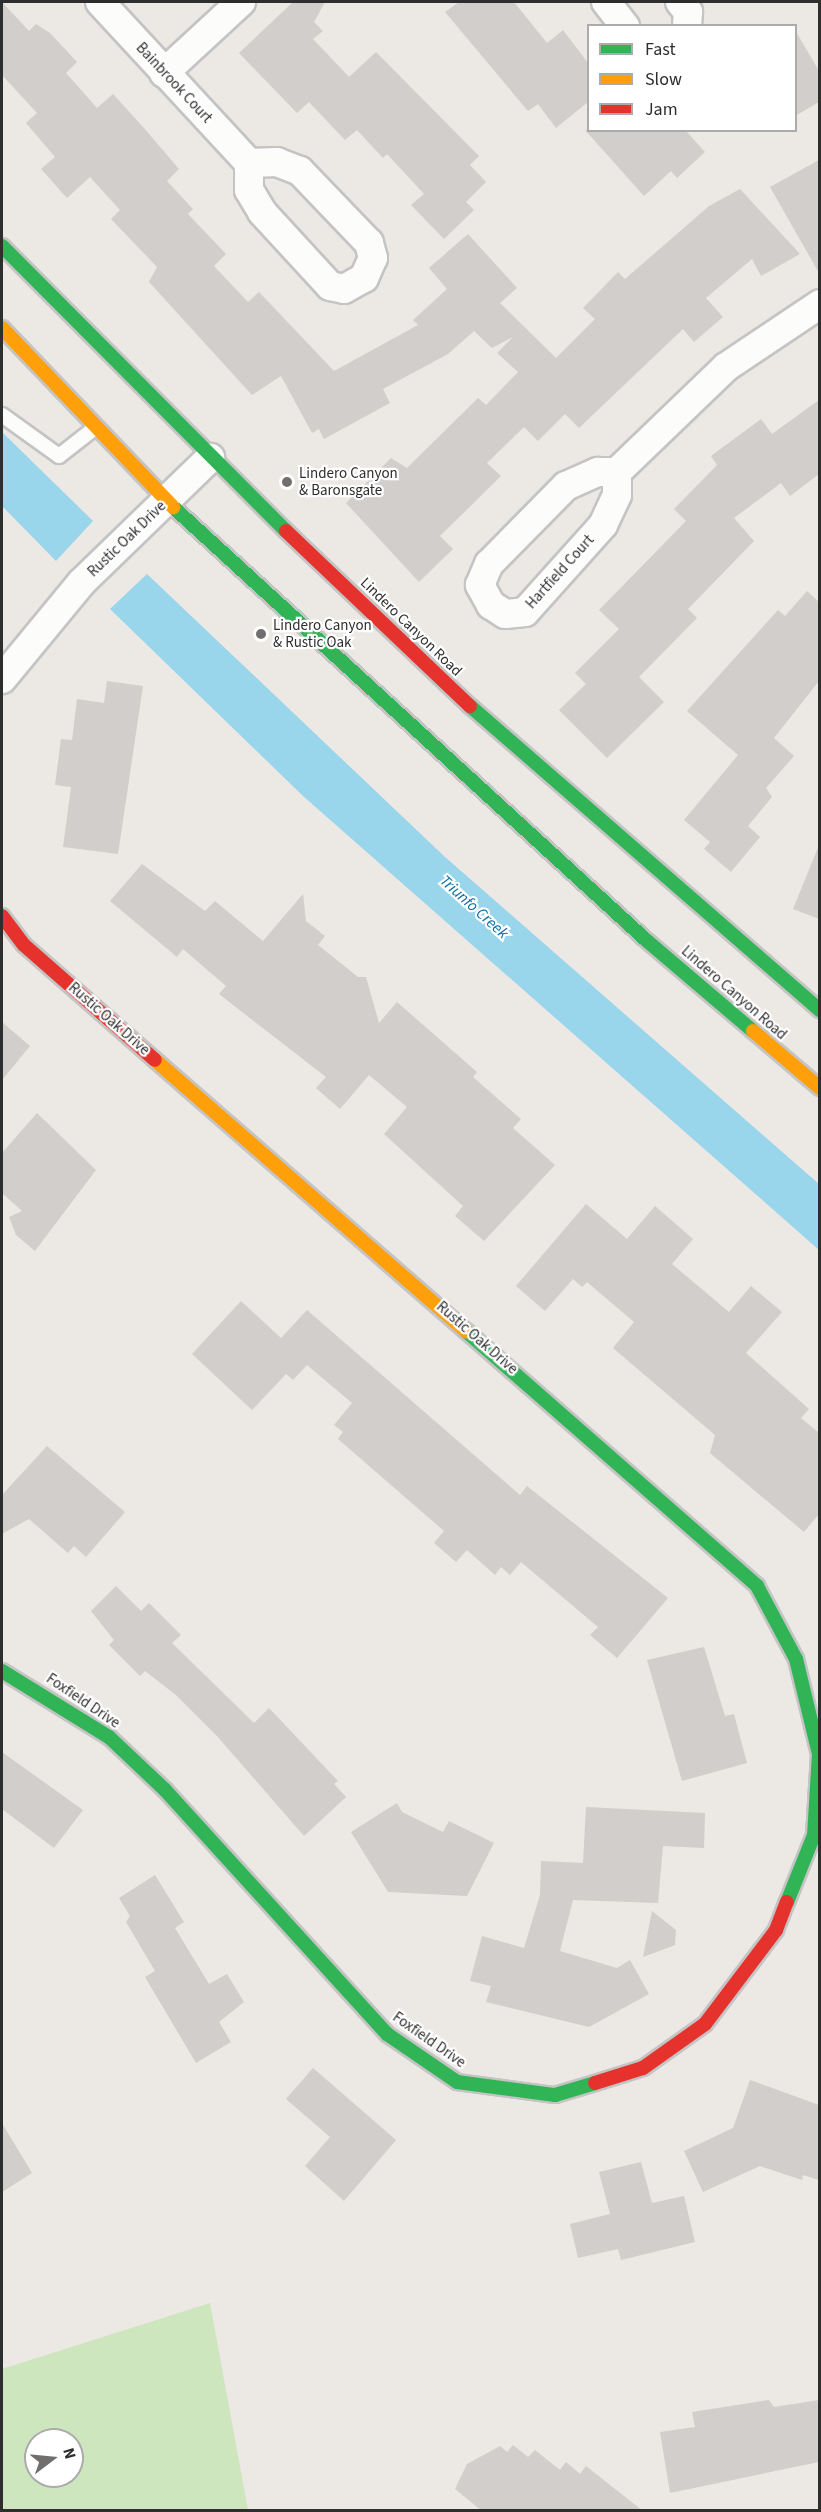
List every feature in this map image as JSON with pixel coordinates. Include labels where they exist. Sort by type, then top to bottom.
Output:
[{"type":"street","name":"Bainbrook Court","points":[[100,2],[249,163]]},
{"type":"street","points":[[164,73],[241,2]]},
{"type":"street","points":[[606,2],[623,24]]},
{"type":"street","points":[[680,2],[688,12],[687,24]]},
{"type":"street","points":[[277,162],[300,171],[369,243],[373,258],[364,278],[345,289],[330,286],[262,212],[249,190],[249,163],[277,162]]},
{"type":"street","name":"Lindero Canyon Road","points":[[2,246],[210,458],[468,704],[819,1010]]},
{"type":"street","points":[[617,472],[726,367],[819,304]]},
{"type":"street","name":"Lindero Canyon Road","points":[[2,328],[167,501],[646,940],[819,1088]]},
{"type":"street","name":"Rustic Oak Drive","points":[[2,679],[81,583],[210,458]]},
{"type":"street","name":"Hartfield Court","points":[[598,472],[617,472],[617,495],[603,525],[525,612],[505,615],[491,605],[480,585],[489,564],[566,486],[598,472]]},
{"type":"street","name":"Rustic Oak Drive","points":[[2,916],[24,945],[757,1586],[796,1659],[819,1754],[817,1835]]},
{"type":"street","name":"Foxfield Drive","points":[[2,1671],[109,1737],[165,1790],[387,2034],[457,2082],[555,2096],[644,2068],[705,2024],[776,1930],[817,1835]]},
{"type":"lane","points":[[2,415],[59,456],[96,426]]},
{"type":"green space","points":[[210,2303],[248,2510],[2,2510],[2,2369]]},
{"type":"water","points":[[2,432],[93,521],[56,561],[2,506]]},
{"type":"water","name":"Triunfo Creek","points":[[147,574],[445,857],[819,1184],[819,1250],[303,796],[110,609]]},
{"type":"building","points":[[2,2],[29,31],[36,24],[50,33],[77,62],[66,73],[97,108],[113,94],[144,128],[179,169],[167,181],[193,209],[188,214],[226,254],[214,266],[248,302],[259,292],[334,371],[418,325],[413,320],[447,289],[429,268],[468,234],[517,288],[500,303],[556,358],[595,319],[583,308],[618,272],[625,279],[709,206],[740,189],[800,254],[761,276],[752,259],[706,298],[723,317],[694,342],[683,329],[579,428],[565,414],[538,441],[524,427],[487,463],[501,476],[440,536],[453,549],[419,582],[346,503],[391,458],[407,468],[478,398],[486,405],[518,372],[497,353],[513,337],[492,348],[474,331],[448,354],[383,389],[390,403],[324,439],[319,429],[312,433],[281,376],[252,395],[149,282],[157,267],[111,219],[120,210],[90,177],[67,198],[41,169],[55,157],[26,123],[37,113],[2,75]]},
{"type":"building","points":[[293,2],[325,2],[314,22],[323,31],[313,39],[349,77],[376,52],[479,156],[470,165],[486,182],[466,202],[474,210],[444,239],[411,205],[424,194],[387,154],[383,158],[357,130],[345,140],[309,102],[297,113],[239,53]]},
{"type":"building","points":[[459,2],[514,2],[547,43],[563,30],[587,62],[587,103],[556,128],[538,104],[528,111],[445,12]]},
{"type":"building","points":[[797,33],[819,71],[819,102],[797,115]]},
{"type":"building","points":[[585,130],[587,132],[687,132],[705,152],[677,178],[671,171],[644,196]]},
{"type":"building","points":[[819,160],[819,273],[770,187]]},
{"type":"building","points":[[819,400],[819,474],[790,496],[781,483],[734,518],[754,541],[688,609],[697,618],[639,677],[664,702],[607,758],[559,710],[586,684],[575,673],[619,629],[599,610],[686,521],[674,509],[717,465],[711,456],[761,419],[772,434]]},
{"type":"building","points":[[807,591],[819,602],[819,681],[774,738],[794,756],[766,788],[772,797],[748,826],[760,837],[731,872],[704,849],[710,842],[684,820],[738,755],[687,711],[778,610],[785,616]]},
{"type":"building","points":[[107,681],[143,686],[118,854],[63,847],[71,787],[55,785],[61,739],[72,740],[77,699],[104,703]]},
{"type":"building","points":[[819,845],[819,919],[793,909]]},
{"type":"building","points":[[142,864],[205,911],[215,901],[263,941],[303,894],[306,921],[325,936],[318,945],[358,977],[366,977],[379,1023],[397,1002],[477,1072],[473,1077],[521,1119],[513,1128],[555,1165],[484,1241],[455,1216],[463,1206],[384,1134],[407,1107],[369,1075],[340,1109],[316,1088],[326,1077],[219,994],[226,986],[183,949],[177,957],[110,901]]},
{"type":"building","points":[[2,1022],[30,1046],[2,1080]]},
{"type":"building","points":[[37,1113],[96,1170],[35,1251],[16,1235],[9,1217],[22,1211],[2,1193],[2,1153]]},
{"type":"building","points":[[586,1204],[627,1239],[655,1206],[693,1239],[672,1264],[729,1312],[751,1286],[782,1312],[746,1353],[809,1409],[801,1418],[819,1433],[819,1514],[804,1532],[710,1453],[715,1435],[613,1348],[634,1322],[587,1282],[582,1287],[573,1279],[545,1311],[516,1286]]},
{"type":"building","points":[[241,1301],[281,1338],[307,1310],[520,1495],[527,1486],[668,1598],[617,1658],[590,1635],[598,1627],[521,1562],[510,1575],[501,1567],[495,1575],[467,1550],[456,1562],[434,1543],[444,1531],[338,1439],[343,1432],[334,1425],[352,1403],[307,1365],[293,1380],[286,1374],[252,1410],[192,1354]]},
{"type":"building","points":[[47,1446],[125,1512],[86,1557],[74,1546],[68,1553],[29,1519],[2,1534],[2,1495]]},
{"type":"building","points":[[116,1586],[141,1611],[149,1603],[181,1635],[172,1643],[254,1723],[269,1708],[338,1781],[334,1784],[346,1797],[304,1836],[217,1736],[176,1695],[145,1671],[140,1676],[109,1645],[114,1640],[91,1611]]},
{"type":"building","points":[[704,1647],[725,1716],[734,1714],[747,1763],[682,1781],[647,1660]]},
{"type":"building","points":[[2,1752],[83,1810],[54,1848],[2,1809]]},
{"type":"building","points":[[397,1803],[402,1812],[443,1832],[449,1821],[494,1843],[467,1896],[388,1892],[351,1832]]},
{"type":"building","points":[[586,1807],[705,1813],[704,1848],[663,1846],[658,1903],[573,1900],[560,1951],[617,1968],[630,1960],[649,1994],[589,2027],[486,2002],[491,1986],[470,1981],[482,1936],[524,1948],[540,1895],[541,1861],[583,1863]]},
{"type":"building","points":[[155,1875],[184,1922],[175,1928],[209,1984],[227,1974],[244,2002],[219,2022],[231,2042],[196,2063],[145,1977],[155,1971],[126,1922],[130,1916],[119,1898]]},
{"type":"building","points":[[652,1911],[676,1930],[675,1945],[643,1957]]},
{"type":"building","points":[[313,2068],[396,2140],[344,2201],[305,2166],[330,2137],[286,2099]]},
{"type":"building","points":[[750,2080],[819,2105],[819,2180],[803,2175],[802,2180],[760,2166],[703,2192],[684,2151],[733,2128]]},
{"type":"building","points":[[2,2123],[32,2173],[2,2192]]},
{"type":"building","points":[[641,2162],[652,2203],[684,2196],[695,2242],[621,2260],[618,2249],[578,2258],[570,2224],[610,2214],[599,2172]]},
{"type":"building","points":[[769,2400],[774,2407],[819,2400],[819,2462],[670,2493],[660,2432],[695,2427],[692,2412]]},
{"type":"building","points":[[513,2445],[528,2457],[535,2450],[560,2470],[566,2462],[580,2474],[586,2466],[643,2511],[482,2511],[455,2489],[467,2464],[500,2446],[507,2452]]},
{"type":"traffic: fast","points":[[2,246],[286,531]]},
{"type":"traffic: fast","points":[[173,507],[646,940],[753,1031]]},
{"type":"traffic: fast","points":[[470,706],[820,1010]]},
{"type":"traffic: fast","points":[[466,1331],[757,1586],[796,1659],[819,1754],[814,1835],[787,1902]]},
{"type":"traffic: fast","points":[[2,1671],[109,1737],[165,1790],[387,2034],[457,2082],[555,2095],[595,2083]]},
{"type":"traffic: slow","points":[[2,328],[173,507]]},
{"type":"traffic: slow","points":[[753,1031],[820,1088]]},
{"type":"traffic: slow","points":[[155,1060],[466,1331]]},
{"type":"traffic: jam","points":[[286,531],[470,706]]},
{"type":"traffic: jam","points":[[2,916],[24,945],[155,1060]]},
{"type":"traffic: jam","points":[[595,2083],[643,2068],[705,2024],[776,1930],[787,1902]]},
{"type":"place","name":"Lindero Canyon & Baronsgate","points":[[287,482]]},
{"type":"place","name":"Lindero Canyon & Rustic Oak","points":[[261,634]]}]
